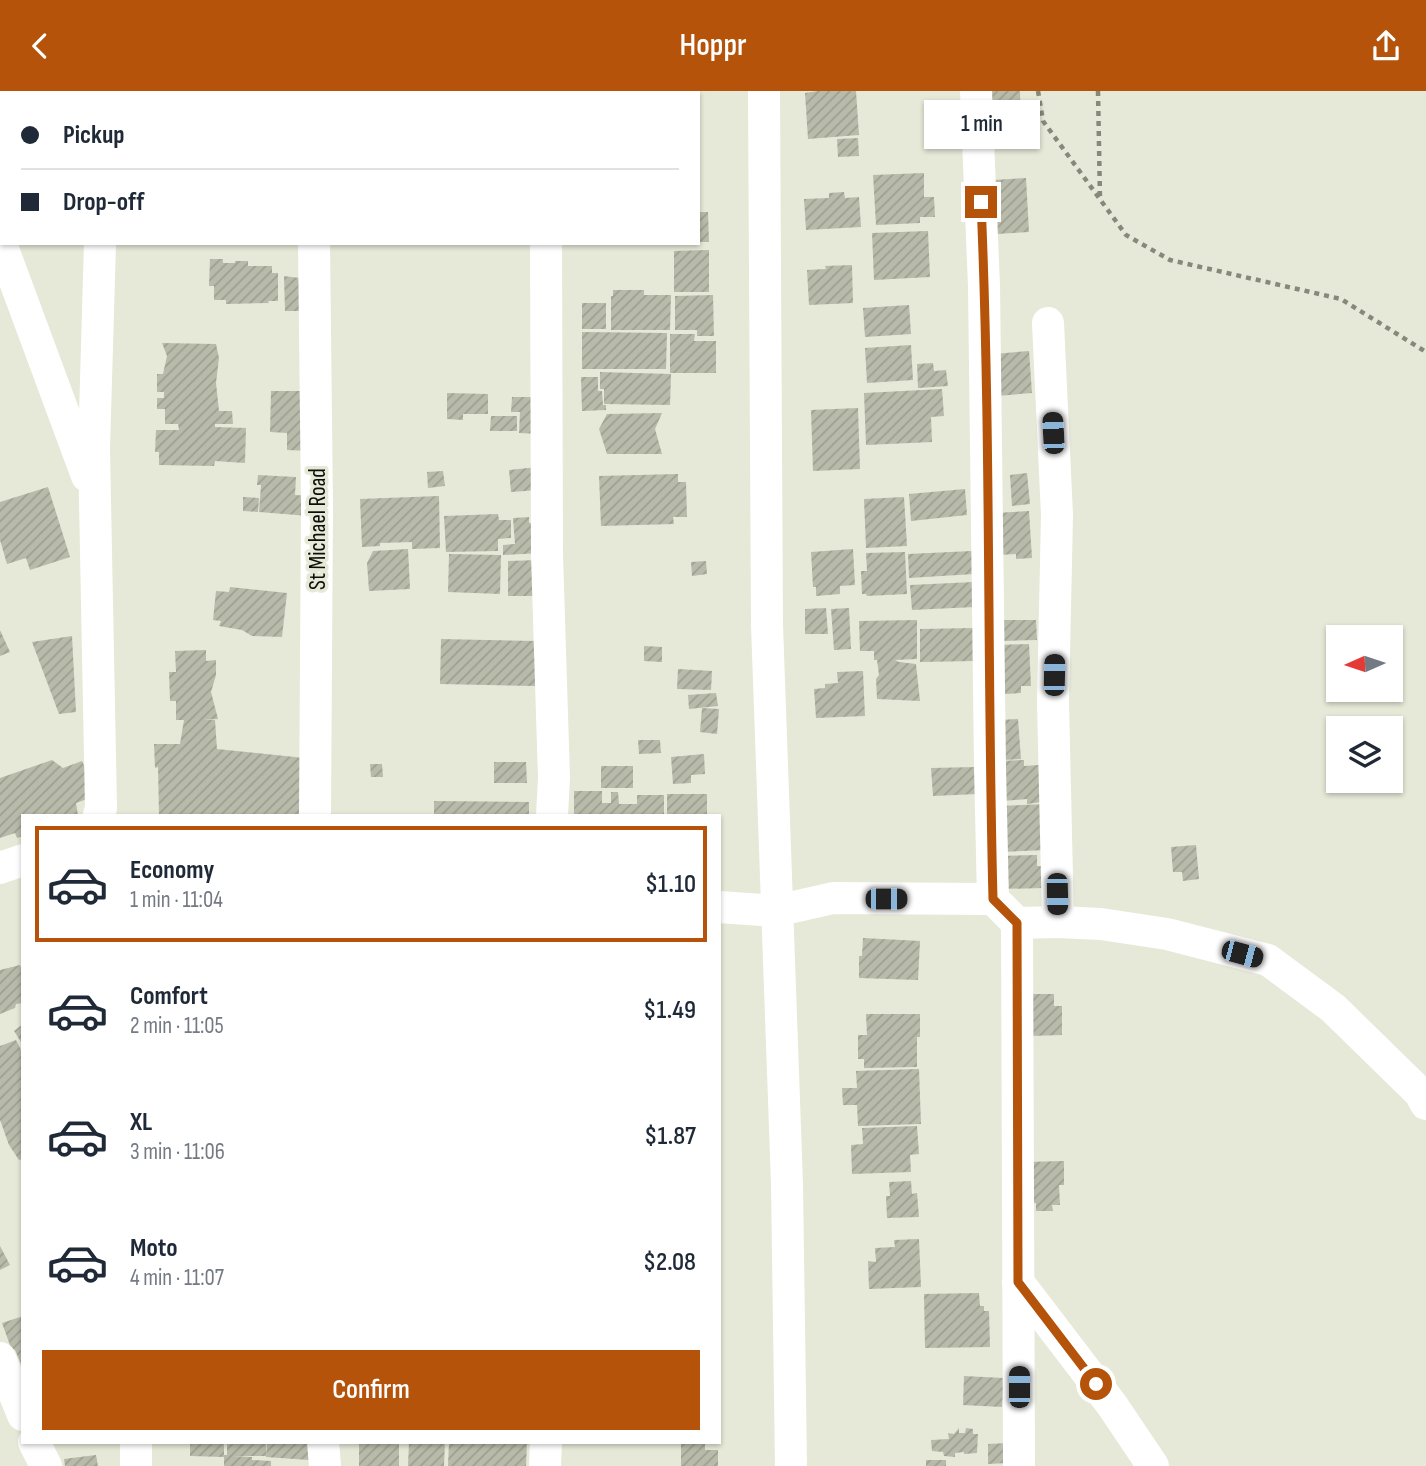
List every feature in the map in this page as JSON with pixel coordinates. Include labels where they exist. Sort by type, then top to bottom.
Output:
[{"type":"street","points":[[764,91],[766,625],[787,1184],[791,1466]]},
{"type":"street","points":[[976,91],[984,286],[993,899],[1017,923],[1019,1466]]},
{"type":"street","points":[[1,245],[95,499]]},
{"type":"street","points":[[99,814],[94,449],[100,245]]},
{"type":"street","name":"St Michael Road","points":[[314,245],[317,493],[315,814]]},
{"type":"street","points":[[546,245],[547,555],[554,778],[552,814]]},
{"type":"street","points":[[1048,323],[1057,515],[1053,702],[1058,922]]},
{"type":"street","points":[[0,868],[21,861]]},
{"type":"street","points":[[721,907],[776,911],[833,898],[993,899]]},
{"type":"street","points":[[1017,923],[1101,924],[1167,934],[1268,960],[1333,1008],[1420,1093],[1426,1104]]},
{"type":"street","points":[[1018,1282],[1112,1405],[1153,1466]]},
{"type":"street","points":[[0,1358],[21,1410]]},
{"type":"street","points":[[35,1444],[46,1466]]},
{"type":"street","points":[[136,1444],[136,1466]]},
{"type":"street","points":[[323,1444],[325,1466]]},
{"type":"street","points":[[545,1466],[546,1444]]},
{"type":"path","points":[[1038,91],[1043,121],[1126,235],[1170,260],[1340,299],[1426,352]]},
{"type":"path","points":[[1098,91],[1100,199]]},
{"type":"building","points":[[856,91],[859,135],[808,139],[805,93]]},
{"type":"building","points":[[987,91],[1020,91],[1021,140],[988,141]]},
{"type":"building","points":[[858,138],[859,156],[838,157],[837,139]]},
{"type":"building","points":[[924,173],[924,197],[934,197],[935,217],[920,217],[920,223],[876,225],[873,175]]},
{"type":"building","points":[[1026,178],[1029,232],[996,234],[993,180]]},
{"type":"building","points":[[844,192],[845,198],[859,197],[861,227],[806,230],[804,199],[829,198],[829,193]]},
{"type":"building","points":[[700,212],[708,212],[709,242],[700,242]]},
{"type":"building","points":[[928,231],[930,277],[874,280],[872,233]]},
{"type":"building","points":[[709,250],[709,292],[674,292],[674,251]]},
{"type":"building","points":[[210,259],[223,259],[223,263],[248,261],[248,266],[272,266],[272,273],[278,273],[278,301],[226,304],[226,300],[214,300],[214,286],[209,286]]},
{"type":"building","points":[[852,265],[853,303],[809,305],[807,270]]},
{"type":"building","points":[[284,276],[307,279],[308,311],[285,311]]},
{"type":"building","points":[[613,290],[644,290],[644,295],[671,295],[670,330],[611,330]]},
{"type":"building","points":[[713,295],[714,336],[697,336],[697,330],[675,330],[675,296]]},
{"type":"building","points":[[582,303],[606,303],[606,329],[582,329]]},
{"type":"building","points":[[909,305],[911,334],[865,337],[863,308]]},
{"type":"building","points":[[582,332],[667,333],[666,369],[582,369]]},
{"type":"building","points":[[670,334],[695,334],[694,341],[716,341],[716,373],[670,373]]},
{"type":"building","points":[[162,343],[216,344],[219,358],[216,383],[219,411],[232,411],[233,424],[215,424],[215,427],[246,428],[245,463],[215,461],[214,466],[159,465],[159,452],[155,452],[156,430],[179,430],[178,424],[165,424],[165,409],[157,409],[157,398],[164,398],[164,392],[157,392],[157,374],[163,374],[167,356]]},
{"type":"building","points":[[911,345],[913,380],[867,383],[865,348]]},
{"type":"building","points":[[1029,351],[1032,393],[997,396],[993,354]]},
{"type":"building","points":[[933,363],[934,371],[946,370],[948,386],[918,388],[917,364]]},
{"type":"building","points":[[600,372],[671,374],[670,405],[604,404],[604,389],[600,389]]},
{"type":"building","points":[[581,377],[598,377],[598,391],[602,391],[606,410],[582,411]]},
{"type":"building","points":[[942,389],[944,416],[931,417],[932,442],[866,445],[864,393]]},
{"type":"building","points":[[271,391],[316,391],[309,451],[287,450],[287,433],[270,432]]},
{"type":"building","points":[[447,393],[488,394],[488,414],[463,414],[463,420],[447,419]]},
{"type":"building","points":[[512,397],[541,397],[540,434],[519,433],[520,412],[511,412]]},
{"type":"building","points":[[858,408],[860,469],[813,471],[811,410]]},
{"type":"building","points":[[662,413],[655,429],[662,454],[607,454],[599,429],[607,414]]},
{"type":"building","points":[[491,416],[517,416],[517,431],[490,431]]},
{"type":"building","points":[[538,467],[539,490],[511,492],[509,470]]},
{"type":"building","points":[[443,471],[445,486],[428,488],[427,472]]},
{"type":"building","points":[[1027,473],[1030,504],[1012,506],[1010,475]]},
{"type":"building","points":[[678,474],[678,482],[686,482],[687,517],[673,517],[674,524],[601,526],[599,476]]},
{"type":"building","points":[[258,475],[296,477],[295,495],[311,496],[309,516],[259,512],[261,485],[257,485]]},
{"type":"building","points":[[48,487],[70,557],[30,570],[26,558],[7,564],[0,540],[0,502]]},
{"type":"building","points":[[965,489],[967,515],[911,521],[909,494]]},
{"type":"building","points":[[439,496],[440,548],[412,549],[412,542],[380,543],[380,546],[362,547],[360,499]]},
{"type":"building","points":[[243,497],[259,498],[258,512],[243,511]]},
{"type":"building","points":[[904,497],[907,546],[866,548],[864,499]]},
{"type":"building","points":[[1029,511],[1032,558],[1016,559],[1016,554],[998,555],[995,513]]},
{"type":"building","points":[[498,514],[499,520],[511,520],[511,538],[498,539],[498,551],[446,552],[444,516]]},
{"type":"building","points":[[529,517],[529,523],[541,523],[542,553],[503,555],[503,545],[515,544],[513,518]]},
{"type":"building","points":[[408,549],[410,589],[369,591],[367,563],[373,551]]},
{"type":"building","points":[[853,549],[855,585],[840,586],[840,594],[816,596],[811,552]]},
{"type":"building","points":[[972,551],[974,574],[909,578],[908,554]]},
{"type":"building","points":[[905,552],[907,594],[862,594],[861,571],[867,571],[866,553]]},
{"type":"building","points":[[449,554],[501,555],[500,594],[448,592]]},
{"type":"building","points":[[539,560],[539,596],[508,596],[508,561]]},
{"type":"building","points":[[706,561],[707,574],[692,576],[691,562]]},
{"type":"building","points":[[974,582],[975,607],[912,610],[910,585]]},
{"type":"building","points":[[230,587],[287,593],[282,637],[252,636],[242,630],[219,626],[221,621],[213,620],[216,591],[229,592]]},
{"type":"building","points":[[826,608],[828,634],[805,634],[805,609]]},
{"type":"building","points":[[849,608],[851,649],[834,650],[831,609]]},
{"type":"building","points":[[917,620],[917,659],[895,660],[916,664],[920,701],[877,699],[877,660],[874,660],[874,651],[860,651],[859,621]]},
{"type":"building","points":[[1002,620],[1036,620],[1037,640],[1003,641]]},
{"type":"building","points":[[974,628],[975,661],[920,662],[920,629]]},
{"type":"building","points":[[0,630],[10,652],[0,656]]},
{"type":"building","points":[[72,636],[76,712],[59,714],[32,642]]},
{"type":"building","points":[[441,639],[536,641],[535,686],[440,684]]},
{"type":"building","points":[[1029,644],[1031,686],[1021,686],[1021,693],[1005,694],[1005,687],[1000,688],[998,645]]},
{"type":"building","points":[[644,646],[662,647],[662,662],[644,661]]},
{"type":"building","points":[[206,650],[206,661],[216,660],[216,675],[211,692],[218,719],[203,720],[215,720],[217,749],[314,759],[313,814],[159,814],[158,767],[155,768],[154,744],[180,744],[184,720],[176,720],[176,701],[170,701],[169,672],[176,672],[175,651]]},
{"type":"building","points":[[678,669],[712,671],[711,690],[677,689]]},
{"type":"building","points":[[863,671],[865,716],[816,718],[814,689],[825,688],[825,684],[838,683],[837,672]]},
{"type":"building","points":[[716,693],[718,706],[689,709],[688,695]]},
{"type":"building","points":[[702,708],[719,709],[717,734],[700,732]]},
{"type":"building","points":[[1018,719],[1021,759],[1001,760],[999,720]]},
{"type":"building","points":[[638,740],[660,740],[661,753],[639,754]]},
{"type":"building","points":[[704,754],[705,774],[691,775],[691,783],[673,784],[671,757]]},
{"type":"building","points":[[52,760],[63,768],[82,761],[96,791],[90,798],[76,803],[78,814],[21,814],[21,837],[17,838],[15,833],[0,838],[0,778]]},
{"type":"building","points":[[1024,760],[1024,766],[1039,765],[1042,802],[1027,804],[1027,799],[1002,801],[999,761]]},
{"type":"building","points":[[494,762],[526,762],[527,783],[494,783]]},
{"type":"building","points":[[370,764],[382,764],[383,777],[371,777]]},
{"type":"building","points":[[601,766],[633,766],[633,788],[601,788]]},
{"type":"building","points":[[976,767],[977,794],[933,796],[931,768]]},
{"type":"building","points":[[574,791],[602,791],[602,803],[611,803],[611,792],[618,792],[619,804],[637,804],[637,795],[664,795],[664,814],[574,814]]},
{"type":"building","points":[[667,794],[707,794],[707,814],[667,814]]},
{"type":"building","points":[[434,801],[529,802],[529,814],[434,814]]},
{"type":"building","points":[[1046,804],[1048,850],[1000,852],[998,806]]},
{"type":"building","points":[[1196,845],[1199,879],[1183,881],[1182,872],[1173,872],[1171,847]]},
{"type":"building","points":[[1037,855],[1037,866],[1044,866],[1044,888],[1000,889],[999,856]]},
{"type":"building","points":[[863,938],[920,941],[918,980],[859,978],[859,956],[862,956]]},
{"type":"building","points":[[20,965],[21,968],[21,1003],[0,1014],[0,970]]},
{"type":"building","points":[[1030,994],[1054,994],[1054,1006],[1062,1006],[1062,1035],[1031,1036]]},
{"type":"building","points":[[866,1014],[920,1014],[917,1067],[864,1068],[864,1059],[858,1059],[858,1035],[867,1035]]},
{"type":"building","points":[[21,1026],[21,1042],[14,1031]]},
{"type":"building","points":[[16,1040],[21,1050],[19,1160],[9,1145],[0,1120],[0,1046]]},
{"type":"building","points":[[919,1069],[921,1124],[858,1126],[857,1105],[843,1105],[842,1088],[857,1088],[856,1071]]},
{"type":"building","points":[[917,1126],[919,1154],[910,1155],[911,1172],[852,1174],[851,1145],[863,1144],[862,1128]]},
{"type":"building","points":[[1064,1161],[1064,1185],[1059,1185],[1060,1205],[1052,1205],[1053,1211],[1036,1211],[1036,1203],[1030,1203],[1026,1162]]},
{"type":"building","points":[[911,1181],[912,1194],[917,1193],[919,1217],[887,1218],[886,1196],[890,1196],[889,1182]]},
{"type":"building","points":[[919,1239],[921,1287],[869,1289],[868,1261],[876,1262],[875,1248],[895,1247],[894,1240]]},
{"type":"building","points":[[0,1246],[10,1265],[0,1270]]},
{"type":"building","points":[[979,1293],[980,1306],[984,1306],[984,1311],[989,1311],[990,1347],[925,1348],[924,1294]]},
{"type":"building","points":[[21,1317],[21,1364],[15,1350],[11,1348],[2,1323]]},
{"type":"building","points":[[964,1376],[1004,1378],[1002,1407],[963,1405]]},
{"type":"building","points":[[959,1428],[959,1433],[965,1433],[966,1428],[973,1429],[973,1434],[978,1434],[977,1453],[955,1453],[955,1457],[932,1451],[931,1440],[949,1439],[948,1433],[954,1434]]},
{"type":"building","points":[[1007,1443],[1007,1463],[988,1464],[988,1444]]},
{"type":"building","points":[[190,1444],[224,1444],[224,1457],[190,1456]]},
{"type":"building","points":[[227,1444],[266,1444],[266,1456],[233,1456],[271,1461],[271,1466],[224,1466],[224,1455],[227,1455]]},
{"type":"building","points":[[267,1444],[310,1444],[309,1460],[266,1457]]},
{"type":"building","points":[[359,1444],[399,1444],[399,1466],[359,1466]]},
{"type":"building","points":[[409,1444],[445,1444],[444,1466],[408,1466]]},
{"type":"building","points":[[449,1444],[527,1444],[526,1466],[448,1466]]},
{"type":"building","points":[[681,1444],[705,1444],[705,1450],[718,1450],[718,1466],[681,1466]]},
{"type":"building","points":[[96,1455],[98,1466],[65,1466],[64,1459]]},
{"type":"building","points":[[926,1460],[946,1460],[946,1466],[926,1466]]},
{"type":"route","points":[[981,202],[993,899],[1017,923],[1018,1282],[1096,1384]]}]
